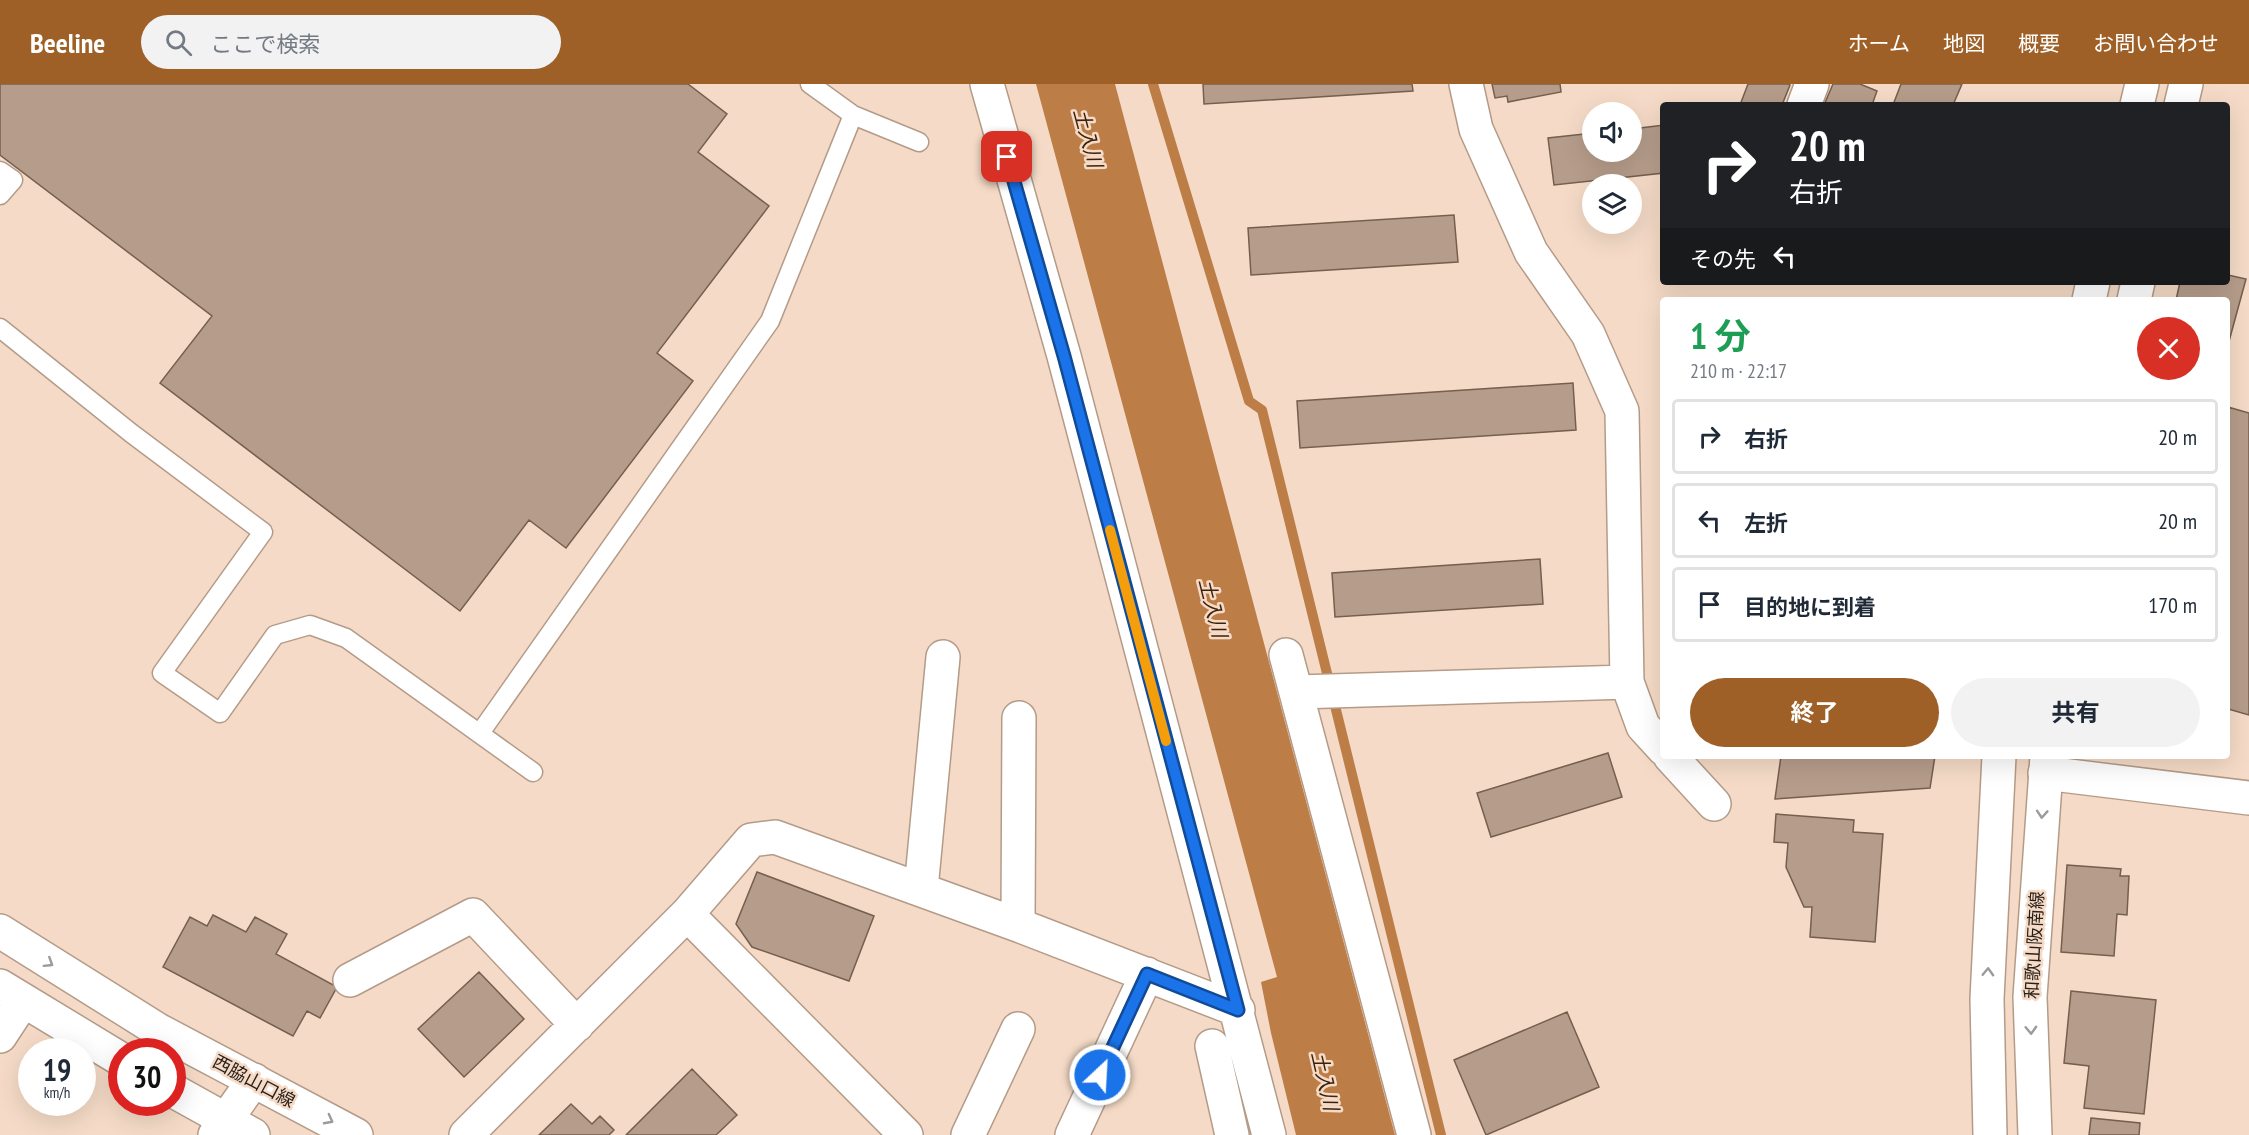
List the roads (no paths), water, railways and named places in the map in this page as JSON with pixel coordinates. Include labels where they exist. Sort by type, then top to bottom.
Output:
[{"type":"street","points":[[987,84],[1064,356],[1238,1010],[1269,1135]]},
{"type":"street","points":[[1466,84],[1476,129],[1531,252],[1588,334],[1622,411],[1627,682],[1643,726],[1660,745]]},
{"type":"street","points":[[1805,102],[1812,84]]},
{"type":"street","points":[[2138,102],[2142,84]]},
{"type":"street","points":[[2182,102],[2186,84]]},
{"type":"street","points":[[1286,655],[1298,692],[1414,1135]]},
{"type":"street","points":[[921,889],[943,657]]},
{"type":"street","points":[[1298,692],[1627,682]]},
{"type":"street","points":[[1018,925],[1019,718]]},
{"type":"street","points":[[1673,759],[1714,804]]},
{"type":"street","points":[[1990,1135],[1987,999],[1999,759]]},
{"type":"street","points":[[2046,765],[2249,798]]},
{"type":"street","name":"和歌山阪南線","points":[[2035,1135],[2030,997],[2046,765]]},
{"type":"street","points":[[466,1135],[687,914],[752,840],[775,837],[1018,925],[1238,1010]]},
{"type":"street","points":[[687,914],[906,1135]]},
{"type":"street","points":[[350,980],[472,915],[577,1025]]},
{"type":"street","name":"西脇山口線","points":[[0,931],[158,1030],[356,1135]]},
{"type":"street","points":[[1072,1135],[1147,974]]},
{"type":"street","points":[[0,1036],[12,993],[108,1051]]},
{"type":"street","points":[[968,1135],[1018,1029]]},
{"type":"street","points":[[1212,1046],[1232,1135]]},
{"type":"street","points":[[186,1099],[231,1130],[254,1080]]},
{"type":"lane","points":[[810,84],[853,115],[919,142]]},
{"type":"lane","points":[[480,733],[770,321],[853,115]]},
{"type":"lane","points":[[0,171],[13,180],[0,195]]},
{"type":"lane","points":[[0,327],[131,433],[262,532],[162,673],[220,713],[275,635],[310,625],[346,638],[533,772]]},
{"type":"water","name":"土入川","points":[[1036,84],[1115,84],[1395,1135],[1296,1135],[1261,982],[1277,977]]},
{"type":"waterway","points":[[1153,84],[1249,401],[1262,410],[1441,1135]]}]
